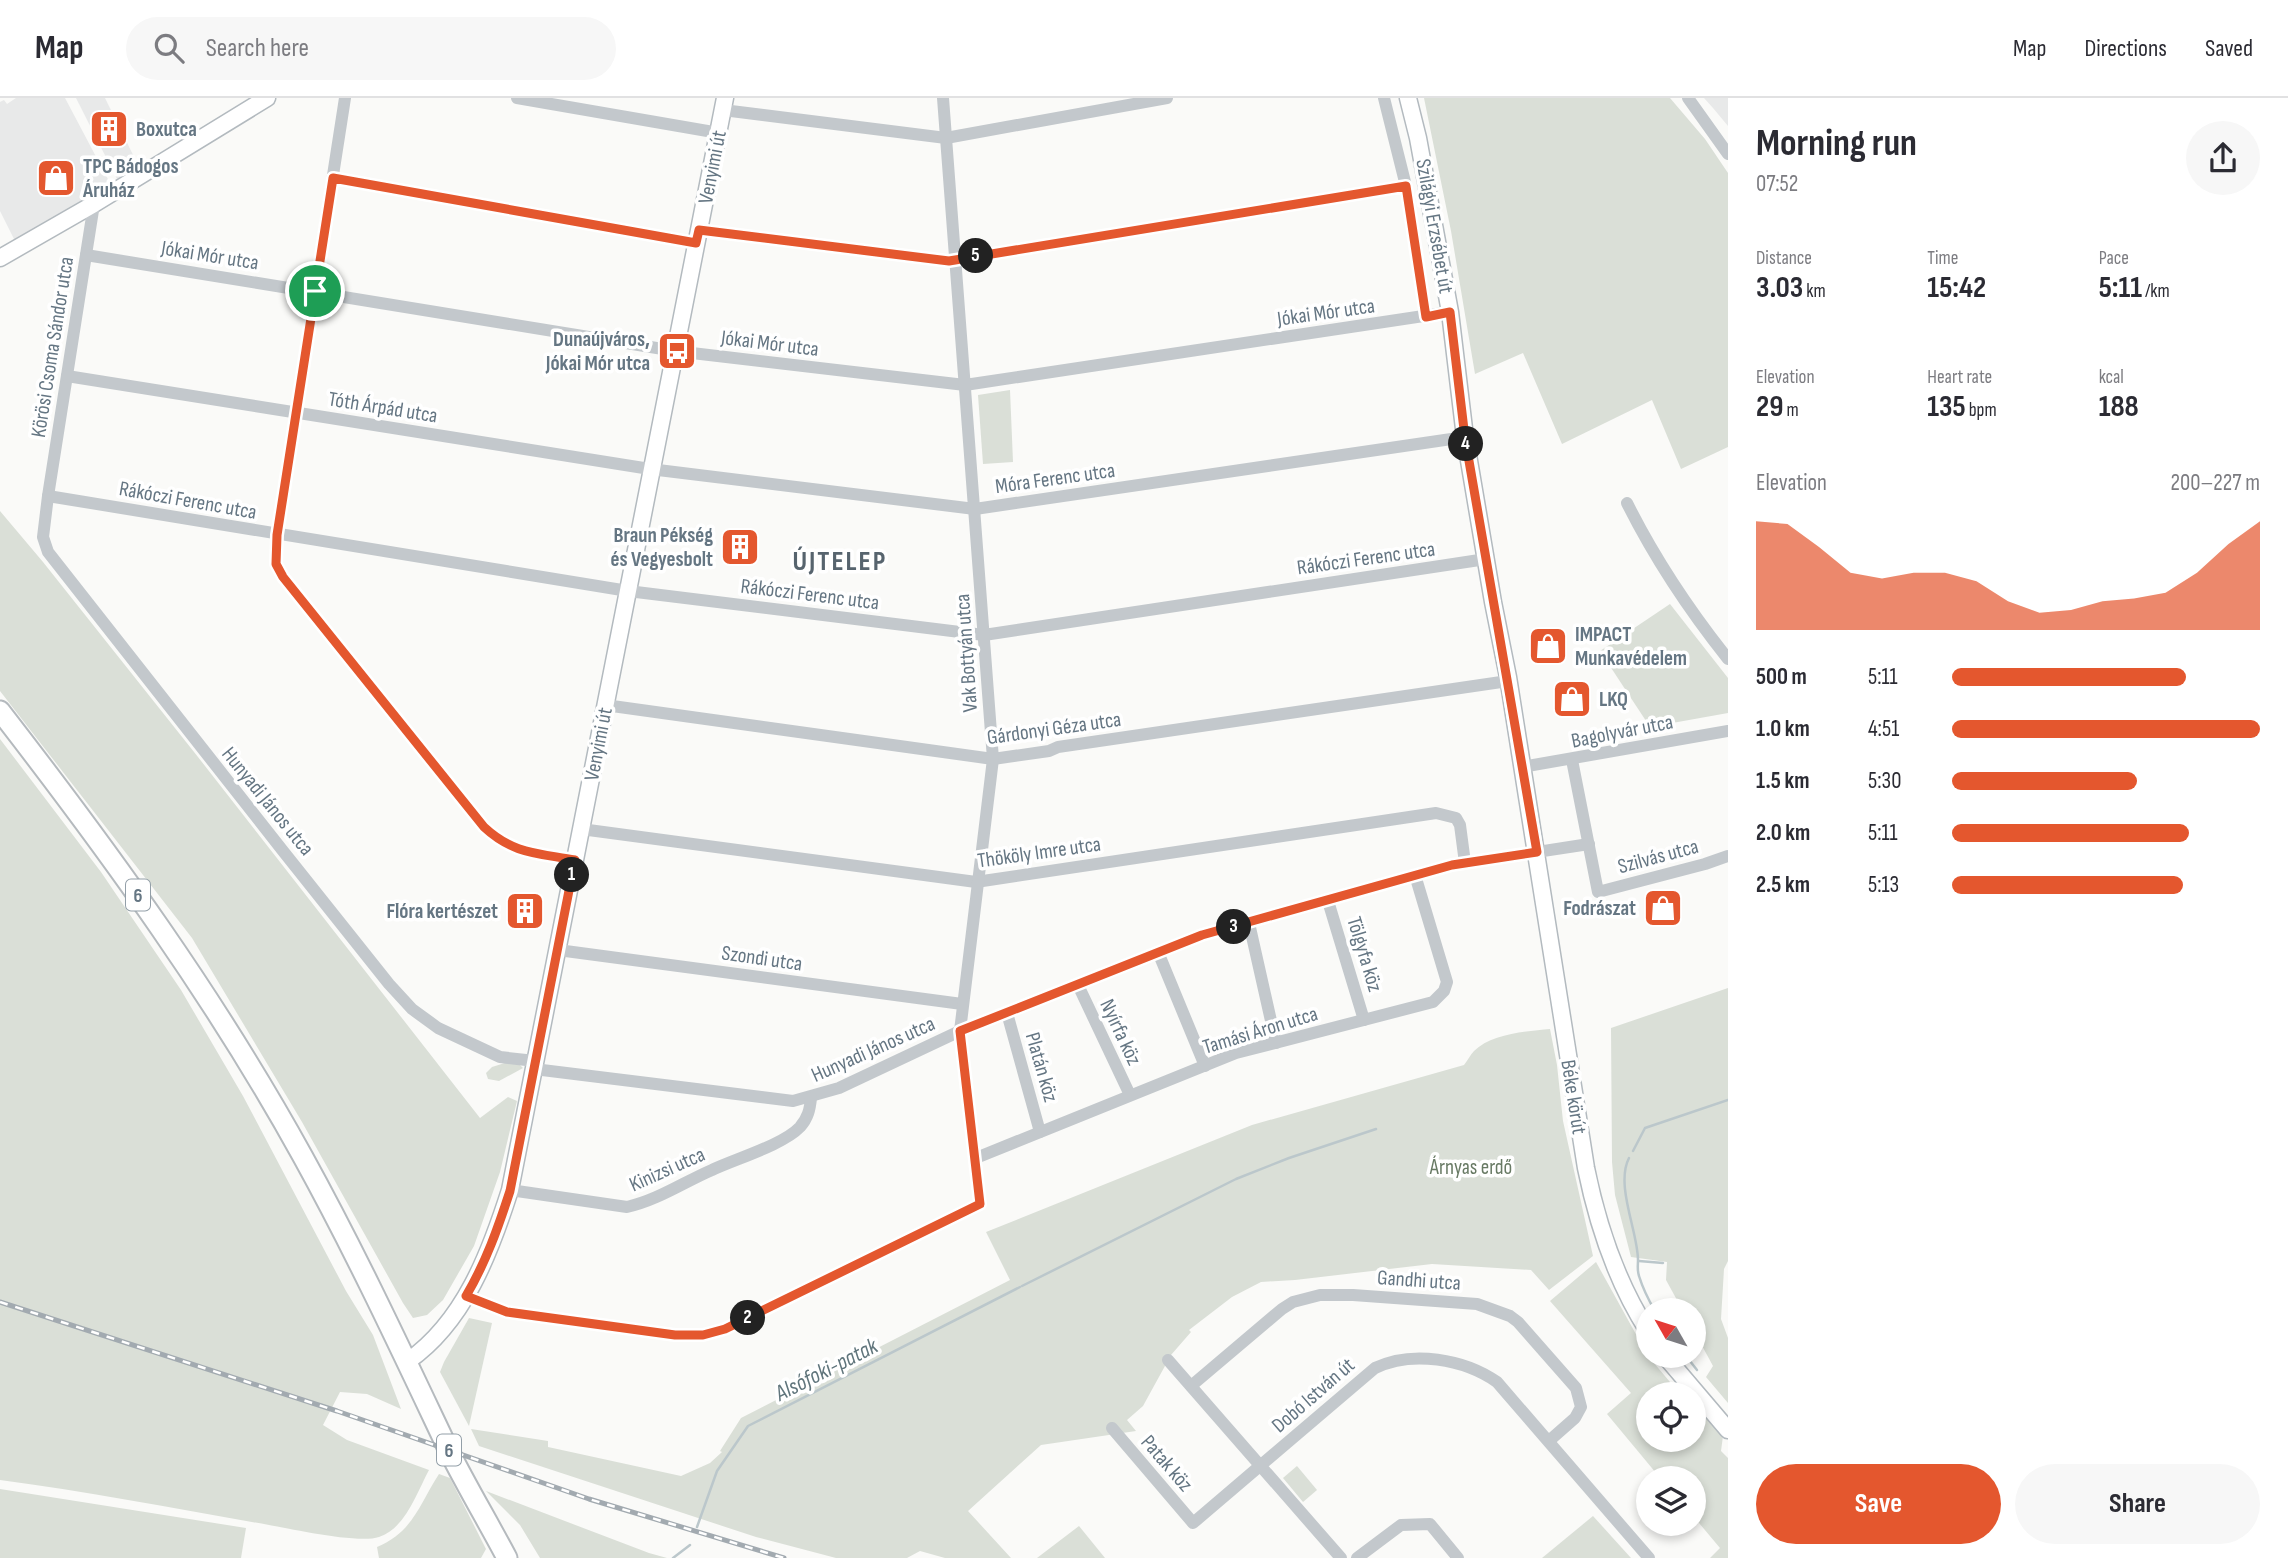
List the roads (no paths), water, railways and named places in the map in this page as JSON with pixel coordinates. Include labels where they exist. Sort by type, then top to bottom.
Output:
[{"type":"main road","name":"6","points":[[0,711],[80,814],[198,984],[303,1157],[408,1361],[450,1453],[507,1558]]},
{"type":"street","points":[[0,257],[94,204],[267,98]]},
{"type":"street","points":[[345,98],[295,413],[277,535],[276,564],[283,577],[484,827],[512,848],[575,860]]},
{"type":"street","points":[[517,98],[719,133]]},
{"type":"street","name":"Vak Bottyán utca","points":[[466,1296],[507,1312],[675,1335],[703,1335],[725,1329],[980,1204],[960,1031],[961,1004],[993,759],[943,98]]},
{"type":"street","points":[[724,104],[946,138],[1167,98]]},
{"type":"street","name":"Szilágyi Erzsébet út","points":[[1384,98],[1406,186],[1426,317]]},
{"type":"street","name":"Szilágyi Erzsébet út","points":[[1408,98],[1419,138],[1450,312],[1465,438],[1537,852]]},
{"type":"street","points":[[1688,98],[1728,154]]},
{"type":"street","name":"Venyimi út","points":[[408,1361],[430,1344],[466,1296],[494,1239],[510,1191],[650,469],[724,104]]},
{"type":"street","points":[[333,178],[698,236],[956,260],[1406,186]]},
{"type":"street","name":"Körösi Csoma Sándor utca","points":[[48,496],[94,204]]},
{"type":"street","name":"Jókai Mór utca","points":[[86,255],[675,351],[965,384],[1450,312]]},
{"type":"street","name":"Tóth Árpád utca","points":[[68,376],[650,469]]},
{"type":"street","name":"Móra Ferenc utca","points":[[650,469],[975,509],[1465,438]]},
{"type":"street","name":"Rákóczi Ferenc utca","points":[[48,496],[628,591],[984,635],[1486,559]]},
{"type":"street","name":"Hunyadi János utca","points":[[48,496],[43,537],[48,552],[140,672],[389,984],[412,1009],[438,1028],[500,1057],[535,1065],[793,1101],[811,1098],[839,1088],[960,1031],[1202,935],[1465,863],[1588,845]]},
{"type":"street","points":[[1626,503],[1650,550],[1728,659]]},
{"type":"street","name":"Gárdonyi Géza utca","points":[[605,705],[993,759],[1049,751],[1058,747],[1508,681]]},
{"type":"street","name":"Bagolyvár utca","points":[[1522,767],[1728,731]]},
{"type":"street","points":[[1572,760],[1588,845]]},
{"type":"street","name":"Thököly Imre utca","points":[[581,829],[976,882],[1436,813],[1452,816],[1460,825],[1465,863]]},
{"type":"street","name":"Szilvás utca","points":[[1588,845],[1598,892],[1728,856]]},
{"type":"street","name":"Béke körút","points":[[1537,852],[1576,1113],[1595,1210],[1622,1284],[1636,1309]]},
{"type":"street","name":"Tamási Áron utca","points":[[975,1158],[1236,1053],[1433,1002],[1447,982],[1415,875]]},
{"type":"street","name":"Tölgyfa köz","points":[[1328,901],[1364,1020]]},
{"type":"street","points":[[1250,923],[1276,1042]]},
{"type":"street","name":"Szondi utca","points":[[558,950],[961,1004]]},
{"type":"street","points":[[1158,952],[1205,1066]]},
{"type":"street","name":"Nyírfa köz","points":[[1077,985],[1130,1095]]},
{"type":"street","name":"Platán köz","points":[[1007,1013],[1040,1132]]},
{"type":"street","name":"Kinizsi utca","points":[[510,1191],[627,1207],[643,1204],[710,1170],[786,1137],[800,1127],[809,1114],[811,1098]]},
{"type":"street","name":"Gandhi utca","points":[[1191,1386],[1282,1309],[1305,1298],[1353,1295],[1476,1304],[1502,1312],[1518,1322],[1576,1388],[1581,1407],[1575,1418],[1550,1440]]},
{"type":"street","points":[[1168,1360],[1340,1558]]},
{"type":"street","name":"Dobó István út","points":[[1193,1523],[1365,1374],[1384,1363],[1402,1360],[1458,1363],[1485,1373],[1497,1382],[1550,1440],[1649,1558]]},
{"type":"street","points":[[1675,1368],[1728,1430]]},
{"type":"street","name":"Patak köz","points":[[1112,1428],[1193,1523]]},
{"type":"street","points":[[1357,1558],[1401,1525],[1420,1524],[1430,1524],[1458,1558]]},
{"type":"street","points":[[495,1536],[495,1558]]},
{"type":"waterway","points":[[1633,1151],[1645,1128],[1728,1100]]},
{"type":"waterway","name":"Alsófoki-patak","points":[[1022,1286],[1236,1179],[1376,1129]]},
{"type":"waterway","points":[[1629,1158],[1624,1181],[1637,1249],[1638,1272],[1648,1298]]},
{"type":"waterway","points":[[1639,1261],[1663,1263]]},
{"type":"waterway","name":"Alsófoki-patak","points":[[697,1527],[717,1471],[748,1426],[1020,1287]]},
{"type":"waterway","name":"Alsófoki-patak","points":[[673,1558],[690,1545]]},
{"type":"railway","points":[[0,1302],[337,1411],[589,1499],[784,1558]]},
{"type":"place","name":"Boxutca","points":[[109,129]]},
{"type":"place","name":"TPC Bádogos Áruház","points":[[56,178]]},
{"type":"place","name":"Dunaújváros, Jókai Mór utca","points":[[677,351]]},
{"type":"place","name":"Braun Pékség és Vegyesbolt","points":[[740,547]]},
{"type":"place","name":"IMPACT Munkavédelem","points":[[1548,646]]},
{"type":"place","name":"LKQ","points":[[1572,699]]},
{"type":"place","name":"Fodrászat","points":[[1663,908]]},
{"type":"place","name":"Flóra kertészet","points":[[525,911]]},
{"type":"district","name":"ÚJTELEP","points":[[840,560]]},
{"type":"park label","name":"Árnyas erdő","points":[[1471,1167]]}]
